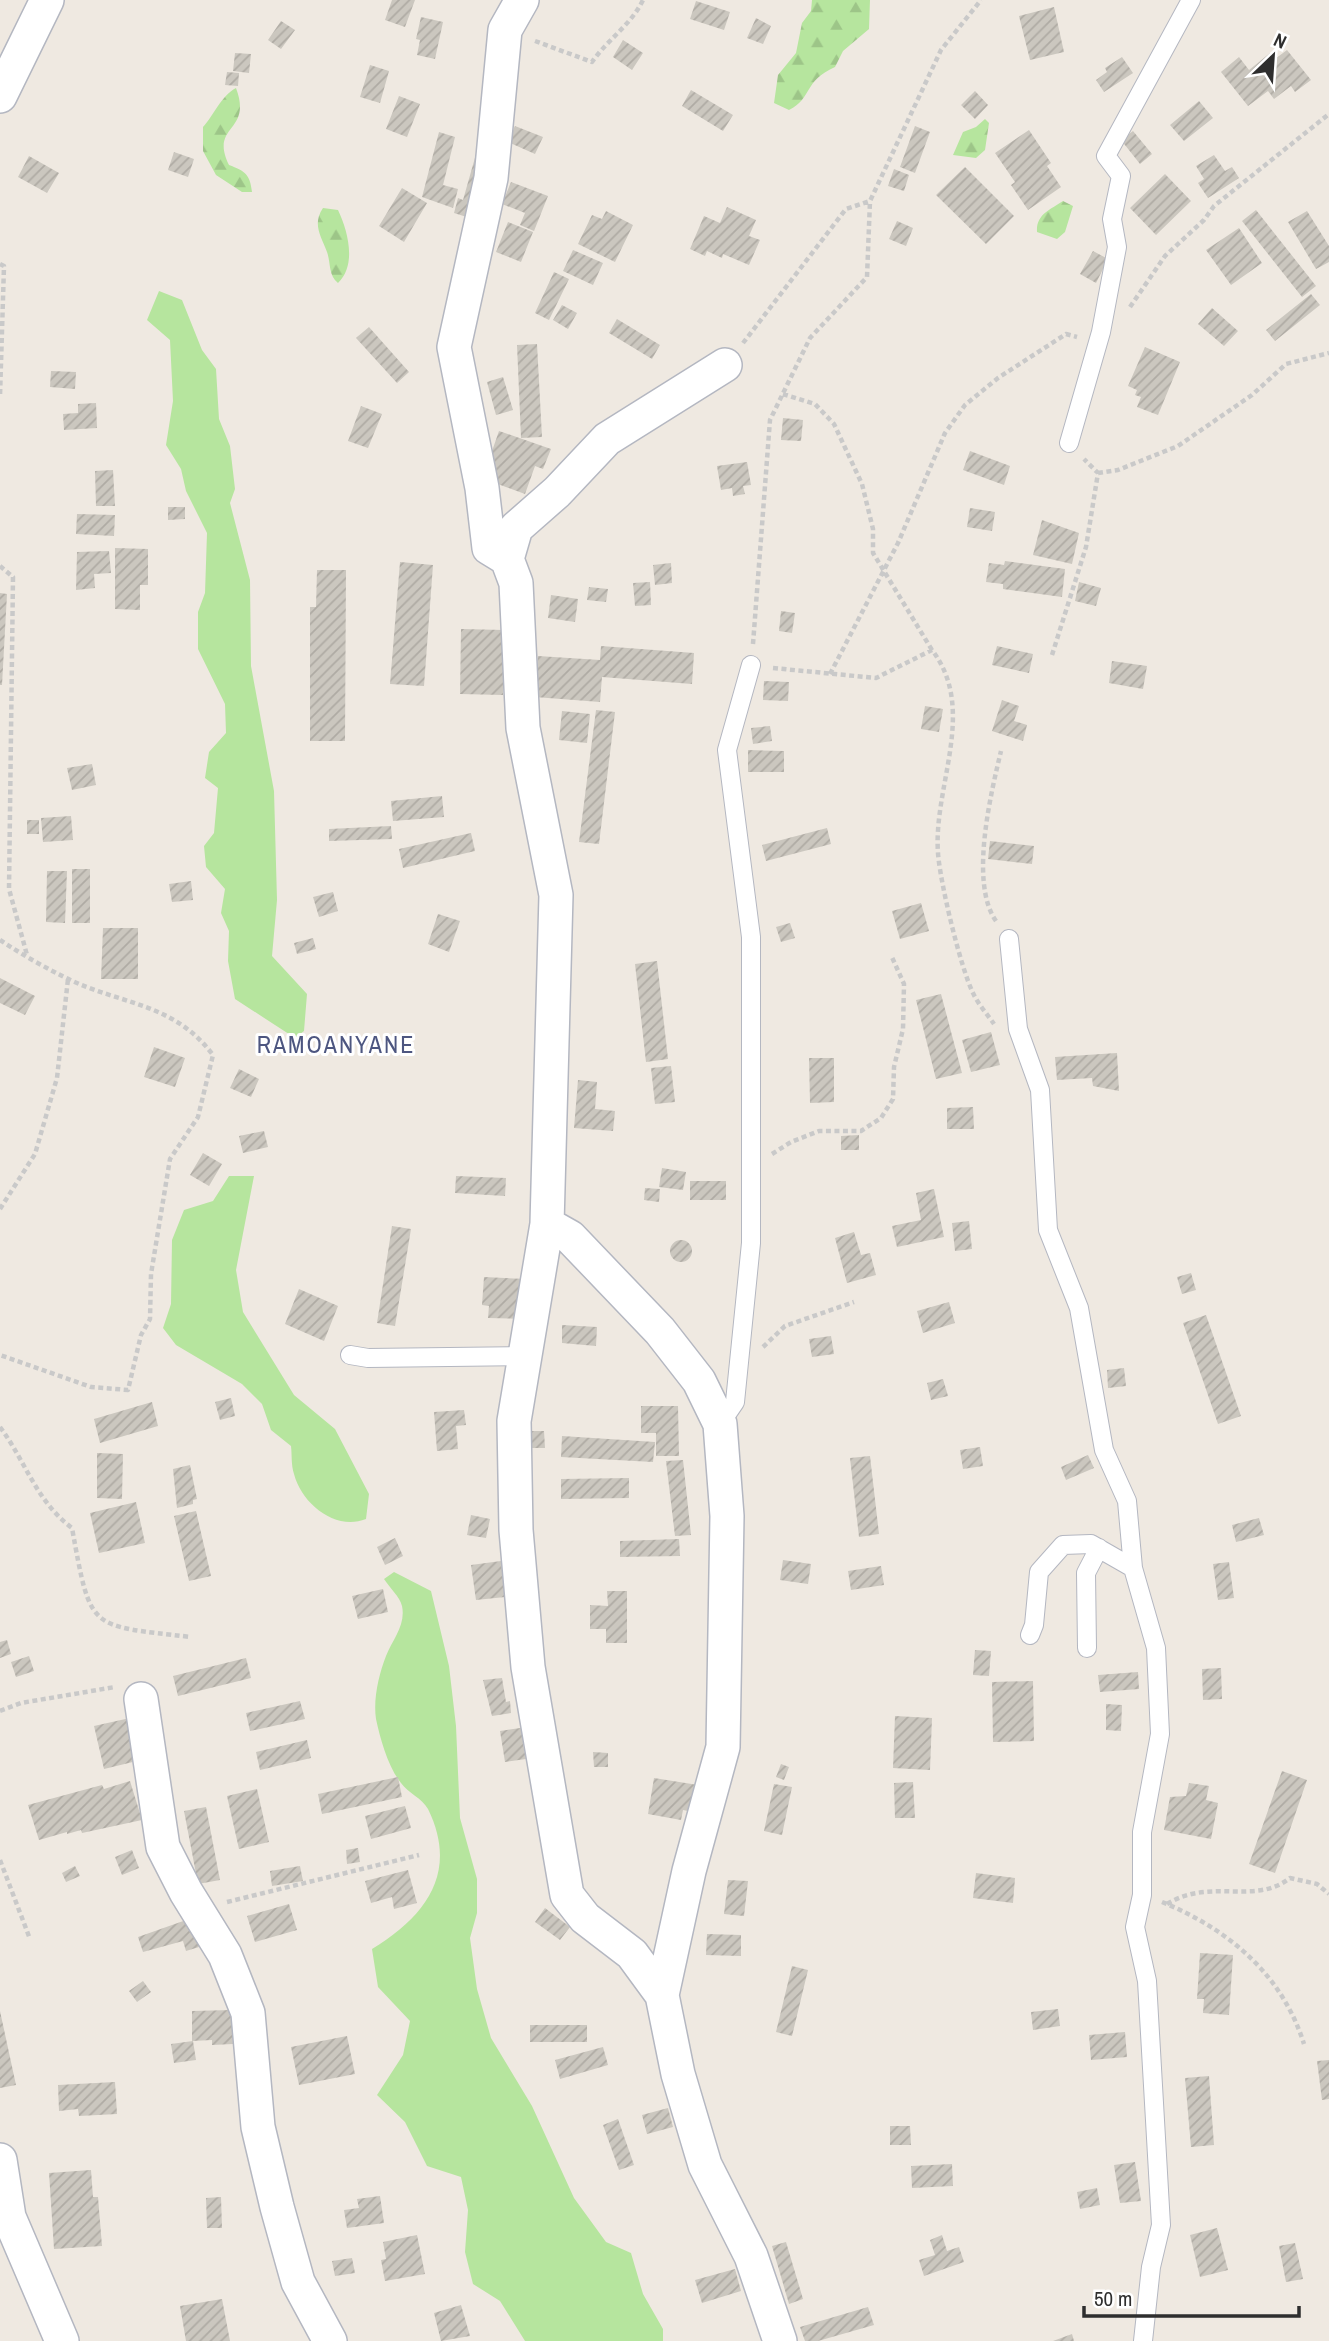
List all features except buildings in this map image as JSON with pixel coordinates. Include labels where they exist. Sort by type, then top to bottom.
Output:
[{"type":"street","points":[[0,96],[47,0]]},
{"type":"street","points":[[507,559],[489,548],[482,488],[454,347],[491,178],[505,30],[522,0]]},
{"type":"street","points":[[662,1995],[632,1954],[586,1918],[567,1895],[528,1667],[516,1530],[514,1421],[547,1224],[556,895],[523,728],[516,583],[507,559],[516,528],[557,492],[607,439],[725,366]]},
{"type":"street","points":[[547,1224],[570,1237],[660,1331],[699,1381],[720,1424],[727,1516],[723,1747],[689,1871],[662,1995],[678,2074],[705,2165],[751,2256],[780,2341]]},
{"type":"street","points":[[141,1699],[163,1847],[195,1907],[225,1955],[248,2013],[258,2127],[277,2207],[298,2283],[330,2341]]},
{"type":"street","points":[[0,2160],[9,2217],[62,2341]]},
{"type":"lane","points":[[1069,443],[1100,337],[1117,247],[1112,219],[1121,176],[1106,156],[1191,0]]},
{"type":"lane","points":[[720,1424],[735,1402],[751,1243],[751,937],[727,750],[751,666]]},
{"type":"lane","points":[[1009,939],[1021,1036],[1040,1090],[1048,1230],[1079,1308],[1104,1450],[1127,1501],[1133,1568],[1156,1647],[1160,1734],[1142,1832],[1142,1895],[1135,1927],[1147,1981],[1161,2225],[1151,2267],[1143,2341]]},
{"type":"lane","points":[[350,1355],[368,1358],[525,1356]]},
{"type":"lane","points":[[1030,1635],[1034,1625],[1039,1572],[1063,1545],[1091,1544],[1133,1568]]},
{"type":"lane","points":[[1087,1648],[1086,1573],[1099,1549]]},
{"type":"path","points":[[505,30],[592,62],[603,46],[635,17],[643,0]]},
{"type":"path","points":[[933,650],[876,678],[751,666],[770,420],[810,338],[867,276],[870,201],[941,50],[981,0]]},
{"type":"path","points":[[830,674],[848,645],[898,542],[929,466],[965,405],[998,378],[1066,334],[1100,337],[1128,310],[1164,256],[1204,220],[1214,206],[1329,114]]},
{"type":"path","points":[[725,366],[779,301],[846,209],[870,201]]},
{"type":"path","points":[[0,264],[4,266],[0,396]]},
{"type":"path","points":[[1098,473],[1118,470],[1178,446],[1252,395],[1286,364],[1329,353]]},
{"type":"path","points":[[783,394],[815,404],[834,424],[862,485],[873,529],[873,553],[950,682],[954,707],[940,802],[938,853],[973,993],[996,1027],[1021,1036]]},
{"type":"path","points":[[1069,443],[1098,473]]},
{"type":"path","points":[[1052,655],[1086,547],[1098,473]]},
{"type":"path","points":[[0,566],[13,577],[9,889],[27,956]]},
{"type":"path","points":[[0,576],[6,572]]},
{"type":"path","points":[[1001,751],[986,815],[983,858],[990,912],[1009,939]]},
{"type":"path","points":[[0,940],[68,979],[143,1003],[173,1018],[198,1035],[213,1055],[198,1117],[170,1159],[151,1274],[149,1319],[141,1335],[128,1390],[92,1387],[0,1354]]},
{"type":"path","points":[[750,1155],[774,1153],[791,1142],[819,1131],[861,1130],[881,1118],[893,1099],[894,1067],[903,1029],[904,984],[891,955]]},
{"type":"path","points":[[0,1209],[35,1154],[57,1078],[68,979]]},
{"type":"path","points":[[740,1359],[766,1345],[785,1326],[854,1301]]},
{"type":"path","points":[[0,1427],[25,1465],[41,1499],[52,1513],[72,1528],[81,1584],[95,1615],[121,1629],[191,1637]]},
{"type":"path","points":[[0,1711],[20,1703],[128,1684],[141,1699]]},
{"type":"path","points":[[195,1907],[239,1900],[419,1855]]},
{"type":"path","points":[[0,1860],[30,1939]]},
{"type":"path","points":[[1167,1904],[1183,1894],[1207,1889],[1275,1889],[1290,1878],[1317,1884],[1329,1894]]},
{"type":"path","points":[[1142,1895],[1211,1925],[1231,1938],[1283,1994],[1304,2044]]},
{"type":"green space","points":[[812,0],[870,0],[869,29],[843,51],[835,67],[818,78],[802,100],[789,110],[774,103],[778,75],[796,53],[802,23],[811,11]]},
{"type":"green space","points":[[236,88],[240,103],[239,113],[227,134],[224,152],[229,165],[243,171],[248,177],[252,192],[242,192],[216,175],[203,151],[203,127],[222,101]]},
{"type":"green space","points":[[985,119],[989,123],[985,150],[976,158],[953,155],[963,132],[976,127]]},
{"type":"green space","points":[[1063,201],[1073,206],[1065,232],[1057,239],[1037,232],[1041,217]]},
{"type":"green space","points":[[323,208],[338,210],[349,248],[347,267],[338,283],[331,273],[318,225]]},
{"type":"green space","points":[[159,291],[182,300],[202,350],[216,369],[219,419],[230,446],[235,489],[230,503],[250,580],[251,666],[274,791],[277,900],[272,956],[307,994],[304,1031],[295,1038],[235,999],[228,961],[229,931],[221,913],[225,889],[206,867],[204,846],[214,833],[218,788],[205,778],[209,752],[226,733],[225,704],[198,649],[198,612],[205,593],[207,533],[186,491],[181,469],[166,445],[173,401],[170,340],[147,320]]},
{"type":"green space","points":[[229,1176],[254,1176],[236,1270],[243,1312],[294,1395],[335,1429],[369,1494],[366,1519],[343,1521],[332,1518],[312,1505],[294,1474],[291,1446],[271,1430],[262,1404],[242,1384],[176,1345],[163,1328],[171,1304],[172,1240],[184,1210],[213,1201]]},
{"type":"green space","points":[[394,1572],[431,1591],[449,1666],[456,1726],[460,1818],[477,1879],[477,1913],[470,1938],[477,1989],[491,2038],[532,2106],[574,2198],[606,2242],[631,2253],[643,2294],[663,2329],[663,2341],[525,2341],[500,2301],[473,2284],[465,2252],[468,2210],[461,2177],[427,2166],[405,2122],[377,2095],[403,2055],[410,2021],[378,1987],[372,1949],[408,1922],[422,1907],[438,1872],[440,1853],[437,1832],[428,1809],[396,1776],[385,1752],[376,1719],[375,1703],[379,1679],[403,1613],[401,1603],[384,1579]]},
{"type":"district","name":"RAMOANYANE","points":[[336,1044]]}]
